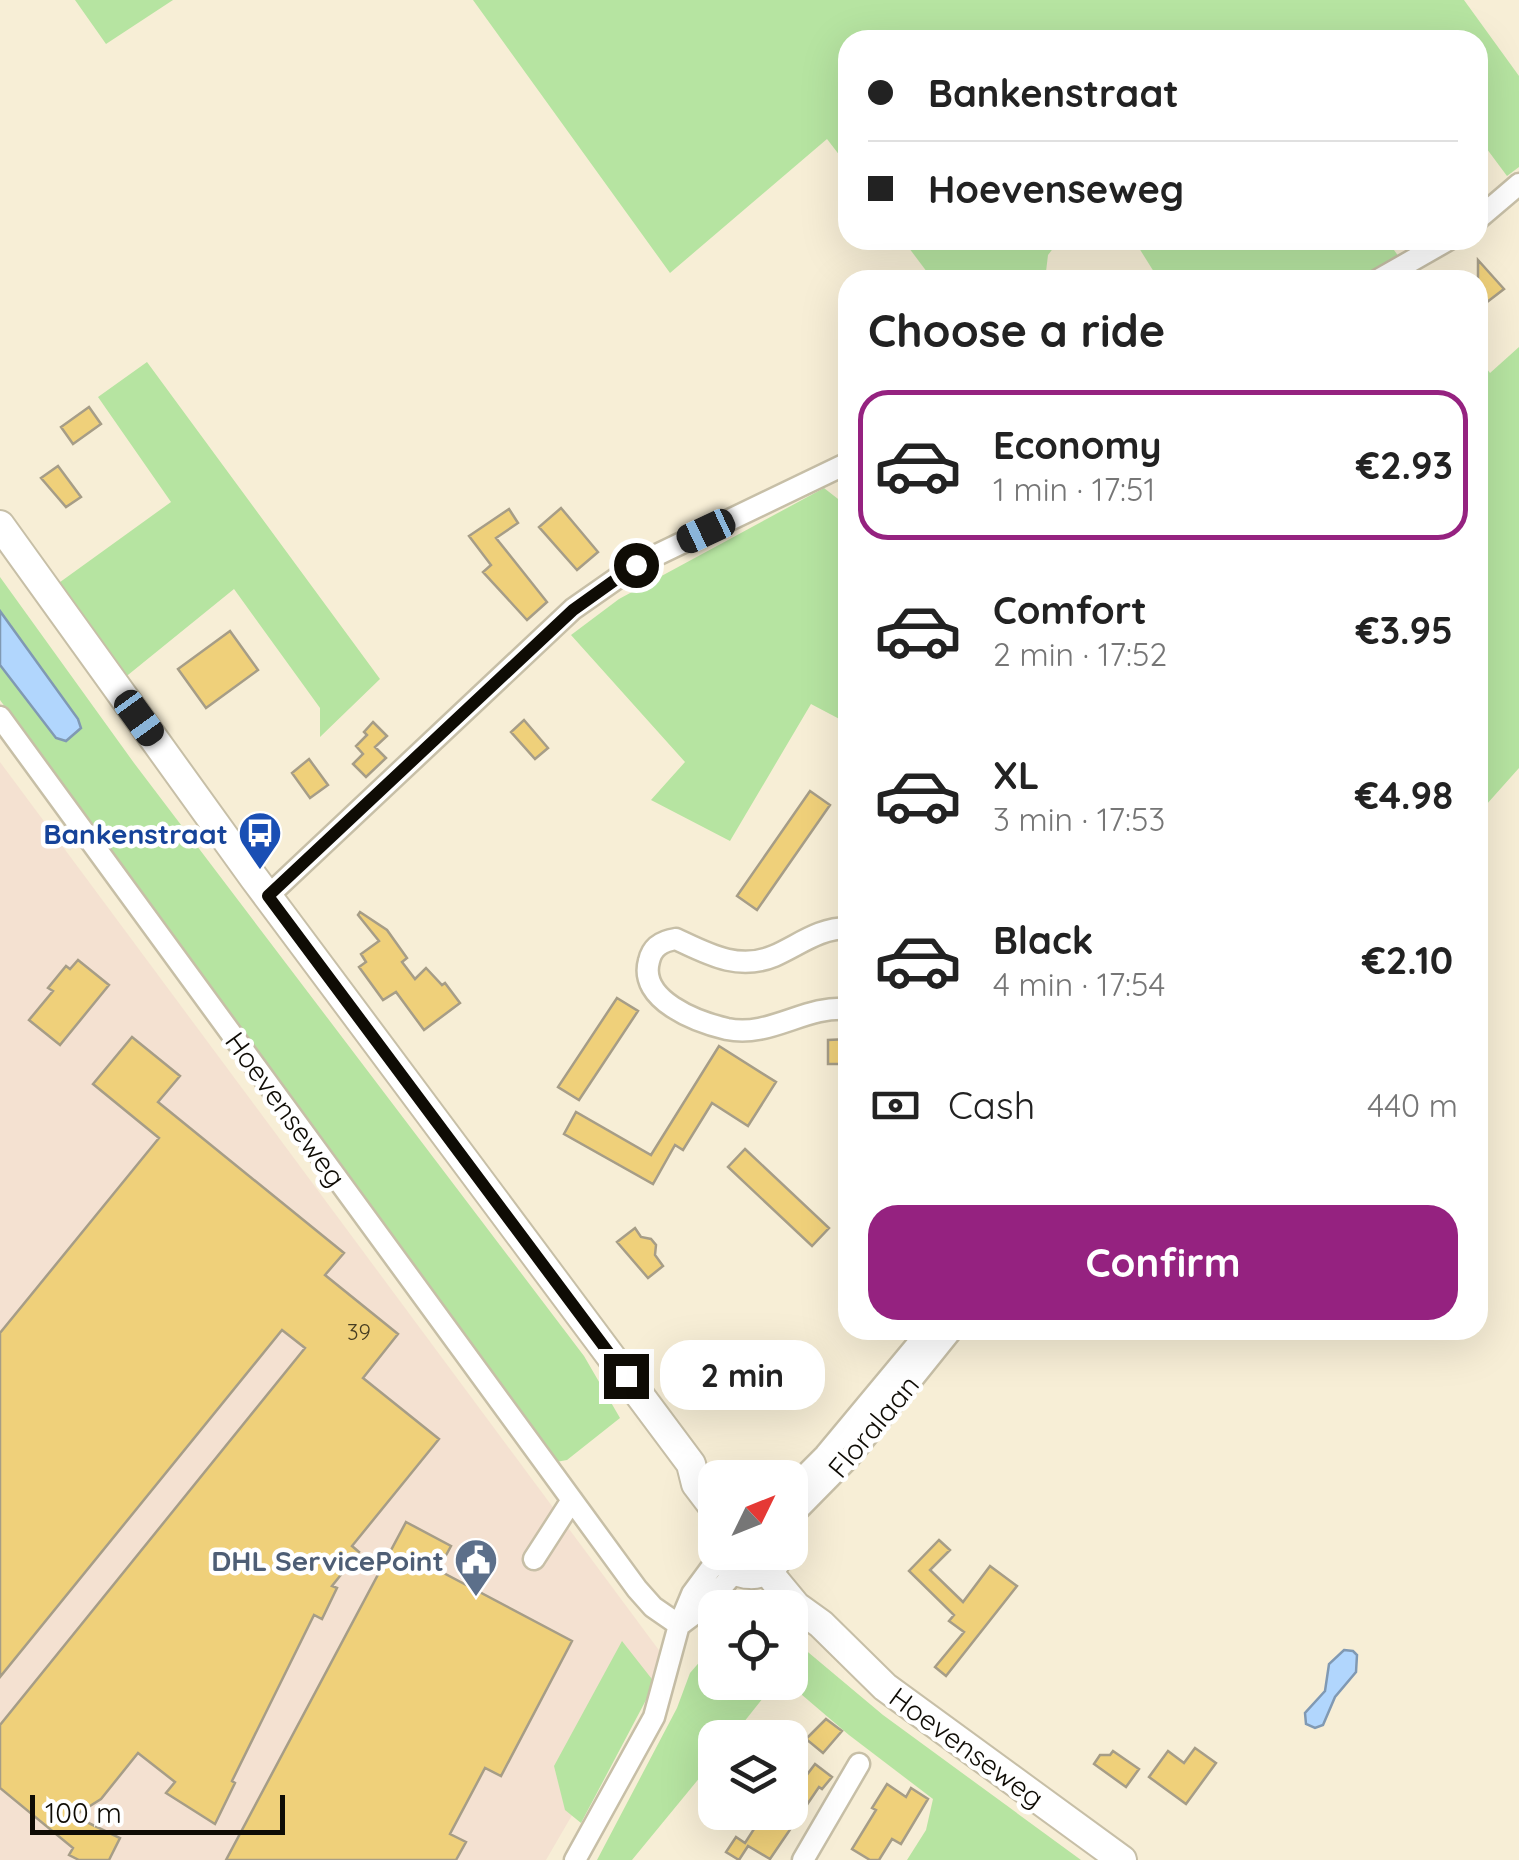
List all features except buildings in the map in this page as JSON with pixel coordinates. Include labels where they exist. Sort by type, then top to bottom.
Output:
[{"type":"main road","points":[[0,526],[268,896],[691,1464],[698,1487]]},
{"type":"main road","points":[[691,1464],[698,1468]]},
{"type":"main road","name":"Hoevenseweg","points":[[780,1570],[796,1606],[820,1624],[885,1688],[1122,1860]]},
{"type":"street","points":[[1488,210],[1519,184]]},
{"type":"street","points":[[1396,270],[1430,250]]},
{"type":"street","points":[[268,896],[573,610],[636,565],[838,468]]},
{"type":"street","name":"Hoevenseweg","points":[[0,717],[643,1597],[680,1625]]},
{"type":"street","points":[[838,930],[822,932],[772,957],[744,962],[714,957],[670,939],[659,944],[647,967],[652,990],[666,1002],[728,1029],[750,1030],[812,1011],[838,1009]]},
{"type":"street","name":"Floralaan","points":[[808,1472],[921,1340]]},
{"type":"street","name":"Floralaan","points":[[808,1500],[850,1458],[944,1340]]},
{"type":"street","points":[[534,1559],[572,1500]]},
{"type":"street","points":[[575,1860],[654,1717],[692,1594],[715,1570]]},
{"type":"street","points":[[803,1860],[859,1764]]},
{"type":"shaded area","points":[[0,762],[664,1657],[546,1860],[0,1860]]},
{"type":"green space","points":[[75,0],[173,0],[106,44]]},
{"type":"green space","points":[[473,0],[1464,0],[1486,30],[838,30],[838,153],[827,139],[670,273]]},
{"type":"green space","points":[[1488,33],[1519,76],[1519,167],[1507,176],[1488,150]]},
{"type":"green space","points":[[910,250],[1052,250],[1046,270],[926,270]]},
{"type":"green space","points":[[1140,250],[1394,250],[1401,260],[1379,270],[1153,270]]},
{"type":"green space","points":[[1519,347],[1519,768],[1488,803],[1488,370],[1490,373]]},
{"type":"green space","points":[[147,362],[380,679],[320,737],[320,708],[234,589],[123,679],[56,585],[171,502],[98,397]]},
{"type":"green space","points":[[824,488],[838,499],[838,718],[811,704],[730,841],[651,800],[685,762],[571,635],[619,599]]},
{"type":"green space","points":[[0,577],[134,763],[584,1356],[620,1418],[567,1460],[556,1462],[0,700],[0,665],[56,738],[81,728],[0,611]]},
{"type":"green space","points":[[622,1641],[655,1683],[581,1823],[565,1810],[554,1766]]},
{"type":"green space","points":[[808,1652],[883,1715],[1081,1860],[907,1860],[926,1830],[933,1799],[808,1700]]},
{"type":"green space","points":[[698,1664],[698,1700],[761,1700],[746,1720],[698,1720],[698,1780],[632,1860],[597,1860],[677,1708],[690,1673]]},
{"type":"water","points":[[0,611],[78,719],[81,728],[66,741],[56,738],[0,665]]},
{"type":"water","points":[[1344,1650],[1357,1655],[1356,1672],[1335,1697],[1323,1725],[1315,1728],[1306,1724],[1305,1713],[1325,1691],[1329,1664]]},
{"type":"place","name":"Bankenstraat","points":[[260,871]]},
{"type":"place","name":"DHL ServicePoint","points":[[476,1598]]},
{"type":"route","points":[[626,1376],[268,896],[573,610],[636,565]]}]
